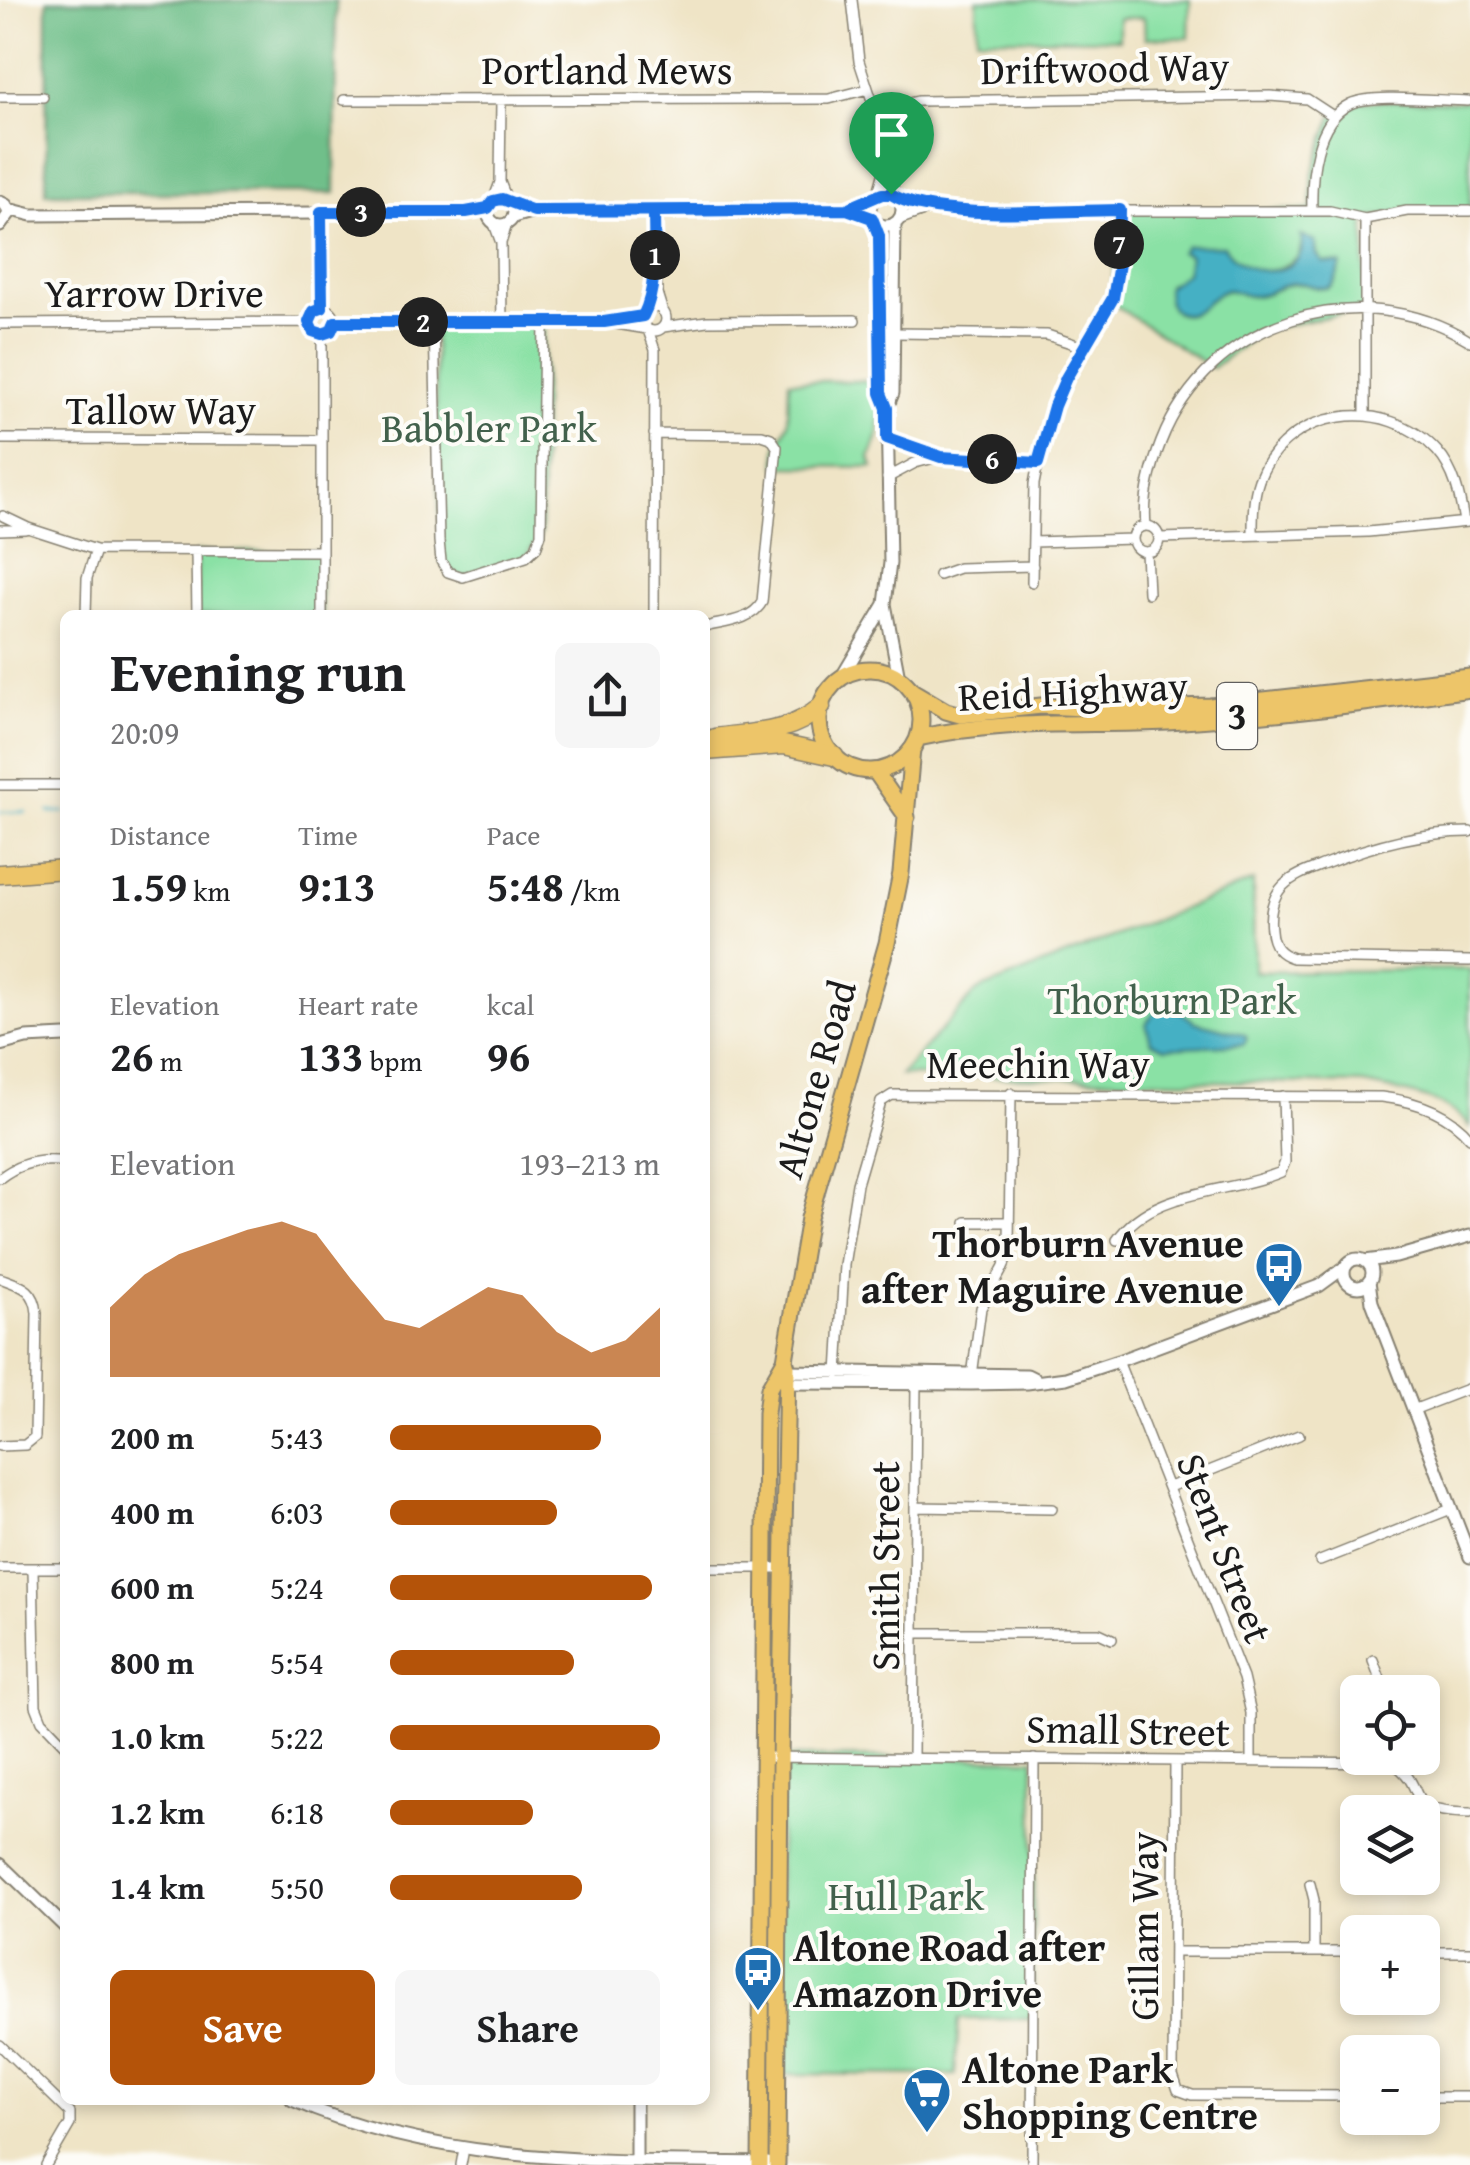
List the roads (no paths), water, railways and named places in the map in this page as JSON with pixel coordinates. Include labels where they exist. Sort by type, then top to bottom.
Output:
[{"type":"highway","points":[[710,738],[780,730],[806,720],[821,707]]},
{"type":"highway","points":[[710,751],[784,745],[834,756]]},
{"type":"highway","points":[[0,874],[60,869]]},
{"type":"highway","points":[[0,884],[60,880]]},
{"type":"main road","points":[[866,669],[884,671],[900,678],[912,691],[921,716],[915,744],[892,766],[857,769],[834,756],[821,733],[821,707],[828,691],[841,678],[866,669]]},
{"type":"main road","name":"Reid Highway","points":[[912,691],[960,715],[1041,706],[1210,706],[1470,677]]},
{"type":"main road","name":"Reid Highway","points":[[915,744],[949,731],[1210,719],[1470,689]]},
{"type":"main road","name":"Altone Road","points":[[769,2164],[786,1371],[809,1218],[878,984],[903,857],[915,744]]},
{"type":"main road","points":[[874,770],[907,816]]},
{"type":"main road","name":"Altone Road","points":[[769,2164],[762,1757],[766,1400],[779,1366],[786,1371]]},
{"type":"street","points":[[852,0],[855,40],[902,211],[897,222],[892,393],[887,408],[890,563],[886,604],[900,678]]},
{"type":"street","name":"Portland Mews","points":[[344,100],[829,99],[868,89]]},
{"type":"street","name":"Driftwood Way","points":[[874,111],[918,101],[1270,96],[1307,99],[1333,116]]},
{"type":"street","points":[[0,97],[43,97]]},
{"type":"street","points":[[501,100],[502,322]]},
{"type":"street","points":[[1312,210],[1316,156],[1333,116],[1360,101],[1468,101]]},
{"type":"street","points":[[887,157],[870,208],[879,236],[881,393],[887,408]]},
{"type":"street","points":[[2,215],[847,209],[886,194],[949,211],[1312,210],[1365,219],[1407,212],[1470,211]]},
{"type":"street","points":[[847,209],[883,225],[932,208]]},
{"type":"street","points":[[1032,582],[1038,463],[1054,406],[1113,298],[1119,264],[1120,210]]},
{"type":"street","points":[[654,211],[657,293],[664,312],[655,350],[654,610]]},
{"type":"street","points":[[321,212],[322,308]]},
{"type":"street","points":[[1365,219],[1365,415]]},
{"type":"street","points":[[655,350],[644,313],[652,294],[656,253]]},
{"type":"street","points":[[322,308],[330,310],[335,322],[331,331],[322,334],[313,331],[309,322],[314,311],[322,308]]},
{"type":"street","points":[[604,322],[655,308],[706,321]]},
{"type":"street","points":[[1146,525],[1144,510],[1150,482],[1168,427],[1183,400],[1212,368],[1249,338],[1292,318],[1325,310],[1365,309],[1430,320],[1470,341]]},
{"type":"street","points":[[335,322],[604,322],[648,329],[706,321],[854,320]]},
{"type":"street","name":"Yarrow Drive","points":[[0,324],[309,322]]},
{"type":"street","points":[[434,322],[441,561],[448,572],[463,577],[526,557],[536,548],[541,534],[544,322]]},
{"type":"street","points":[[894,333],[1048,334],[1083,347]]},
{"type":"street","points":[[322,334],[322,610]]},
{"type":"street","points":[[1160,538],[1368,532],[1467,522],[1458,487],[1436,451],[1405,427],[1365,415],[1332,418],[1285,442],[1258,483],[1253,534]]},
{"type":"street","points":[[654,434],[762,435],[771,438],[777,447],[762,602],[748,616],[710,626]]},
{"type":"street","points":[[887,438],[941,457],[1038,463]]},
{"type":"street","name":"Tallow Way","points":[[0,440],[322,440]]},
{"type":"street","points":[[887,478],[915,463],[941,457]]},
{"type":"street","points":[[28,528],[0,529],[1,512],[28,528],[96,550],[320,551]]},
{"type":"street","points":[[1146,525],[1155,529],[1160,538]]},
{"type":"street","points":[[1146,525],[1136,530],[1133,540],[1137,548],[1146,552],[1155,549],[1160,538]]},
{"type":"street","points":[[1033,542],[1133,540]]},
{"type":"street","points":[[86,610],[87,578],[96,550]]},
{"type":"street","points":[[196,552],[196,610]]},
{"type":"street","points":[[1146,552],[1148,594]]},
{"type":"street","points":[[939,575],[959,568],[1032,566]]},
{"type":"street","points":[[841,678],[886,604]]},
{"type":"street","points":[[0,786],[60,785]]},
{"type":"street","points":[[1470,832],[1386,842],[1296,876],[1276,895],[1270,922],[1274,945],[1282,954],[1294,958],[1348,962],[1470,961]]},
{"type":"street","points":[[0,1045],[26,1038],[60,1036]]},
{"type":"street","points":[[972,1379],[981,1308],[1004,1266],[1012,1093]]},
{"type":"street","name":"Meechin Way","points":[[838,1377],[844,1266],[857,1184],[881,1102],[892,1094],[1401,1100],[1447,1117],[1470,1138]]},
{"type":"street","points":[[1116,1240],[1127,1224],[1151,1208],[1282,1172],[1286,1162],[1282,1096]]},
{"type":"street","points":[[0,1178],[12,1169],[39,1161],[60,1162]]},
{"type":"street","points":[[966,1222],[1009,1222]]},
{"type":"street","points":[[1319,1286],[1353,1260],[1396,1257],[1470,1236]]},
{"type":"street","points":[[786,1371],[838,1377],[1066,1378],[1319,1286],[1362,1282],[1396,1257]]},
{"type":"street","points":[[1362,1282],[1372,1270],[1364,1260]]},
{"type":"street","points":[[1345,1267],[1344,1275],[1362,1282],[1372,1302],[1470,1557]]},
{"type":"street","points":[[0,1278],[28,1288],[36,1298],[37,1313],[34,1437],[25,1444],[0,1446]]},
{"type":"street","name":"Stent Street","points":[[1118,1361],[1246,1688],[1251,1712],[1251,1761]]},
{"type":"street","name":"Smith Street","points":[[914,1758],[916,1378]]},
{"type":"street","points":[[1412,1410],[1470,1388]]},
{"type":"street","points":[[1170,1487],[1299,1435]]},
{"type":"street","points":[[916,1507],[1052,1509]]},
{"type":"street","points":[[1320,1561],[1451,1510]]},
{"type":"street","points":[[0,1568],[60,1568]]},
{"type":"street","points":[[710,1568],[782,1568]]},
{"type":"street","points":[[33,1569],[36,1706],[42,1722],[60,1739]]},
{"type":"street","points":[[914,1632],[1098,1633],[1112,1639]]},
{"type":"street","points":[[1373,1660],[1379,1675]]},
{"type":"street","name":"Small Street","points":[[762,1757],[1340,1761]]},
{"type":"street","points":[[1032,2165],[1034,1759]]},
{"type":"street","name":"Gillam Way","points":[[1175,1760],[1174,2075],[1178,2090],[1192,2095],[1340,2096]]},
{"type":"street","name":"Small Street","points":[[1405,1775],[1427,1808],[1444,1813],[1470,1813]]},
{"type":"street","points":[[0,1864],[60,1921]]},
{"type":"street","points":[[1310,1884],[1314,1900],[1314,1952]]},
{"type":"street","points":[[1174,1952],[1340,1952]]},
{"type":"street","points":[[1440,1952],[1470,1952]]},
{"type":"street","points":[[0,2045],[60,2103]]},
{"type":"street","points":[[1440,2097],[1470,2097]]},
{"type":"street","points":[[46,2165],[70,2124],[70,2113],[62,2105]]},
{"type":"street","points":[[305,2105],[384,2136],[462,2160],[769,2164]]},
{"type":"street","points":[[636,2105],[636,2161]]},
{"type":"water","points":[[1301,236],[1315,241],[1317,255],[1323,262],[1341,264],[1337,277],[1327,288],[1294,283],[1249,296],[1226,290],[1186,314],[1170,306],[1167,287],[1186,273],[1190,256],[1181,252],[1186,246],[1224,246],[1247,266],[1274,270],[1296,260]]},
{"type":"water","points":[[1158,1006],[1175,1008],[1195,1022],[1247,1038],[1244,1044],[1165,1048],[1151,1042],[1146,1024]]},
{"type":"waterway","points":[[0,812],[26,812]]},
{"type":"waterway","points":[[49,812],[60,812]]},
{"type":"place","name":"Thorburn Avenue after Maguire Avenue","points":[[1279,1308]]},
{"type":"place","name":"Altone Road after Amazon Drive","points":[[758,2012]]},
{"type":"place","name":"Altone Park Shopping Centre","points":[[927,2134]]},
{"type":"park label","name":"Babbler Park","points":[[489,428]]},
{"type":"park label","name":"Thorburn Park","points":[[1172,1000]]},
{"type":"park label","name":"Hull Park","points":[[906,1896]]}]
